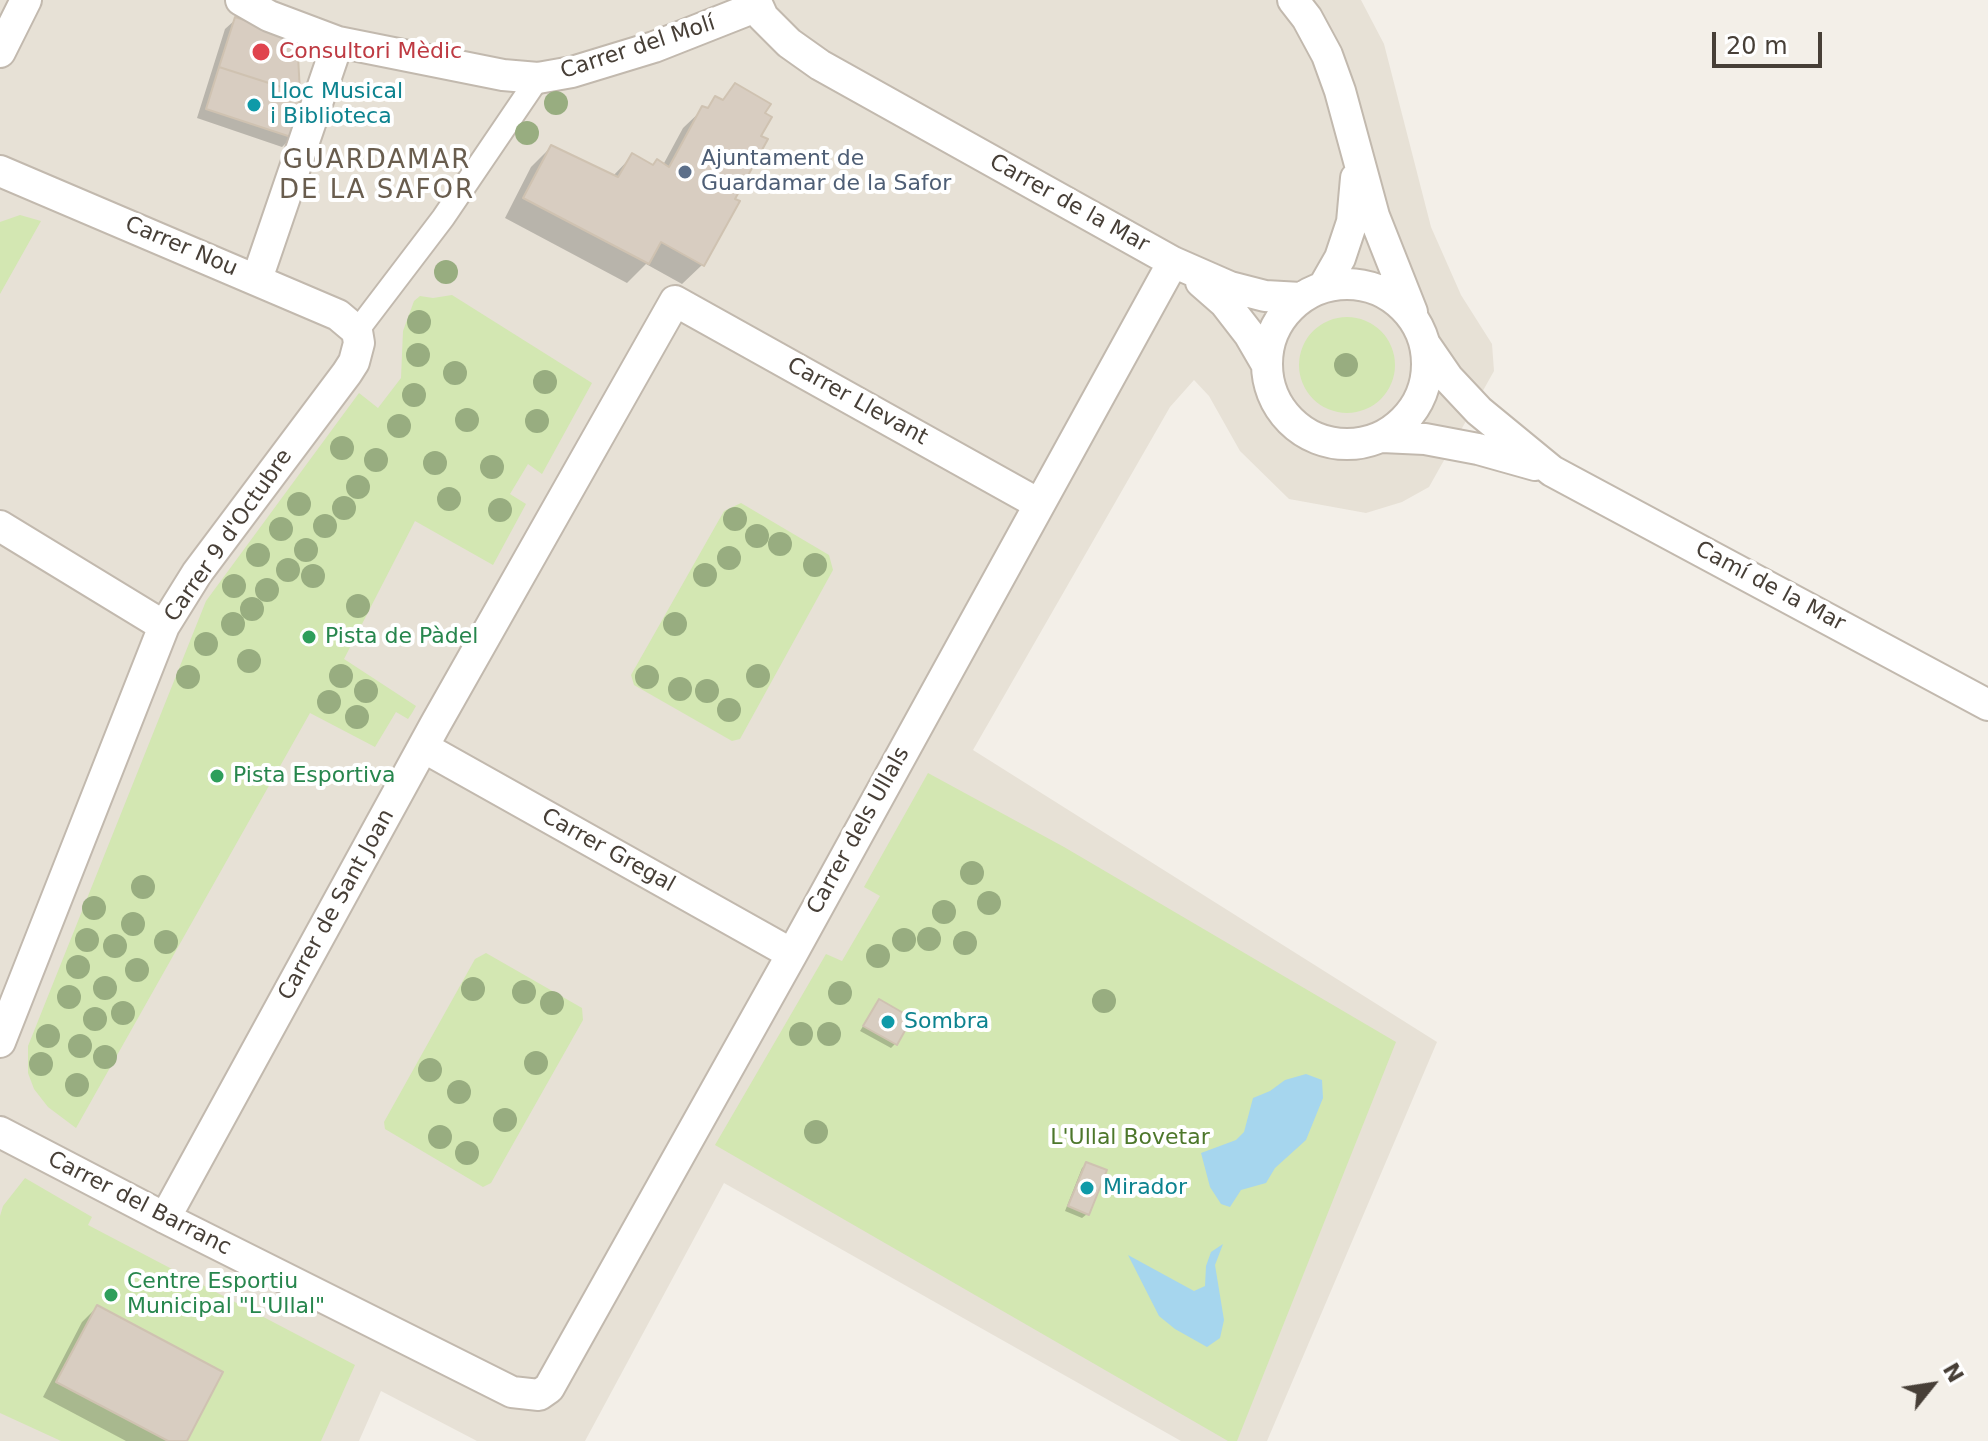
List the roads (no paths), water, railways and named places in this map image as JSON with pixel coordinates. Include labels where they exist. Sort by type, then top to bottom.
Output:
[{"type":"street","points":[[0,52],[26,0]]},
{"type":"street","name":"Carrer del Molí","points":[[241,0],[272,9],[338,42],[503,75],[538,78],[572,72],[654,47],[758,3]]},
{"type":"street","points":[[1293,0],[1307,18],[1327,55],[1374,216],[1421,334],[1428,373],[1420,399],[1404,421],[1382,437],[1356,444],[1329,442],[1304,431],[1284,413],[1271,391],[1267,365],[1271,339],[1283,315],[1313,292],[1340,258],[1352,222],[1357,160]]},
{"type":"street","name":"Carrer de la Mar","points":[[758,3],[763,17],[779,34],[820,65],[1179,265],[1230,287],[1265,296],[1313,292]]},
{"type":"street","points":[[257,279],[338,42]]},
{"type":"street","name":"Carrer 9 d'Octubre","points":[[0,1042],[164,626],[197,573],[347,373],[358,352],[357,331],[443,218],[538,78]]},
{"type":"street","name":"Carrer Nou","points":[[0,171],[338,315],[357,331]]},
{"type":"street","name":"Carrer de la Mar","points":[[1179,265],[1225,303],[1249,334],[1267,365]]},
{"type":"street","name":"Carrer dels Ullals","points":[[539,1395],[556,1378],[1039,504],[1179,265]]},
{"type":"street","points":[[1313,292],[1350,283],[1376,288],[1398,301],[1421,334]]},
{"type":"street","name":"Carrer Llevant","points":[[675,301],[1039,504]]},
{"type":"street","name":"Carrer de Sant Joan","points":[[165,1218],[423,747],[675,301]]},
{"type":"street","name":"Camí de la Mar","points":[[1421,334],[1448,378],[1479,411],[1552,471],[1988,705]]},
{"type":"street","name":"Camí de la Mar","points":[[1382,437],[1425,439],[1478,449],[1552,471]]},
{"type":"street","points":[[0,526],[164,626]]},
{"type":"street","name":"Carrer Gregal","points":[[423,747],[792,954]]},
{"type":"street","name":"Carrer del Barranc","points":[[0,1132],[512,1392],[539,1395]]},
{"type":"water","points":[[1306,1074],[1322,1080],[1323,1098],[1306,1140],[1275,1168],[1266,1183],[1241,1190],[1230,1207],[1221,1204],[1210,1187],[1201,1153],[1236,1140],[1244,1132],[1253,1098],[1285,1080]]},
{"type":"water","points":[[1223,1244],[1215,1265],[1224,1320],[1220,1338],[1207,1347],[1159,1316],[1128,1255],[1194,1291],[1205,1286],[1206,1266],[1211,1252]]},
{"type":"place","name":"Consultori Mèdic","points":[[261,52]]},
{"type":"place","name":"Lloc Musical i Biblioteca","points":[[254,105]]},
{"type":"place","name":"Ajuntament de Guardamar de la Safor","points":[[685,172]]},
{"type":"place","name":"Pista de Pàdel","points":[[309,637]]},
{"type":"place","name":"Pista Esportiva","points":[[217,776]]},
{"type":"place","name":"Sombra","points":[[888,1022]]},
{"type":"place","name":"Mirador","points":[[1087,1188]]},
{"type":"place","name":"Centre Esportiu Municipal \"L'Ullal\"","points":[[111,1295]]},
{"type":"district","name":"GUARDAMAR DE LA SAFOR","points":[[377,176]]},
{"type":"park label","name":"L'Ullal Bovetar","points":[[1130,1138]]}]
